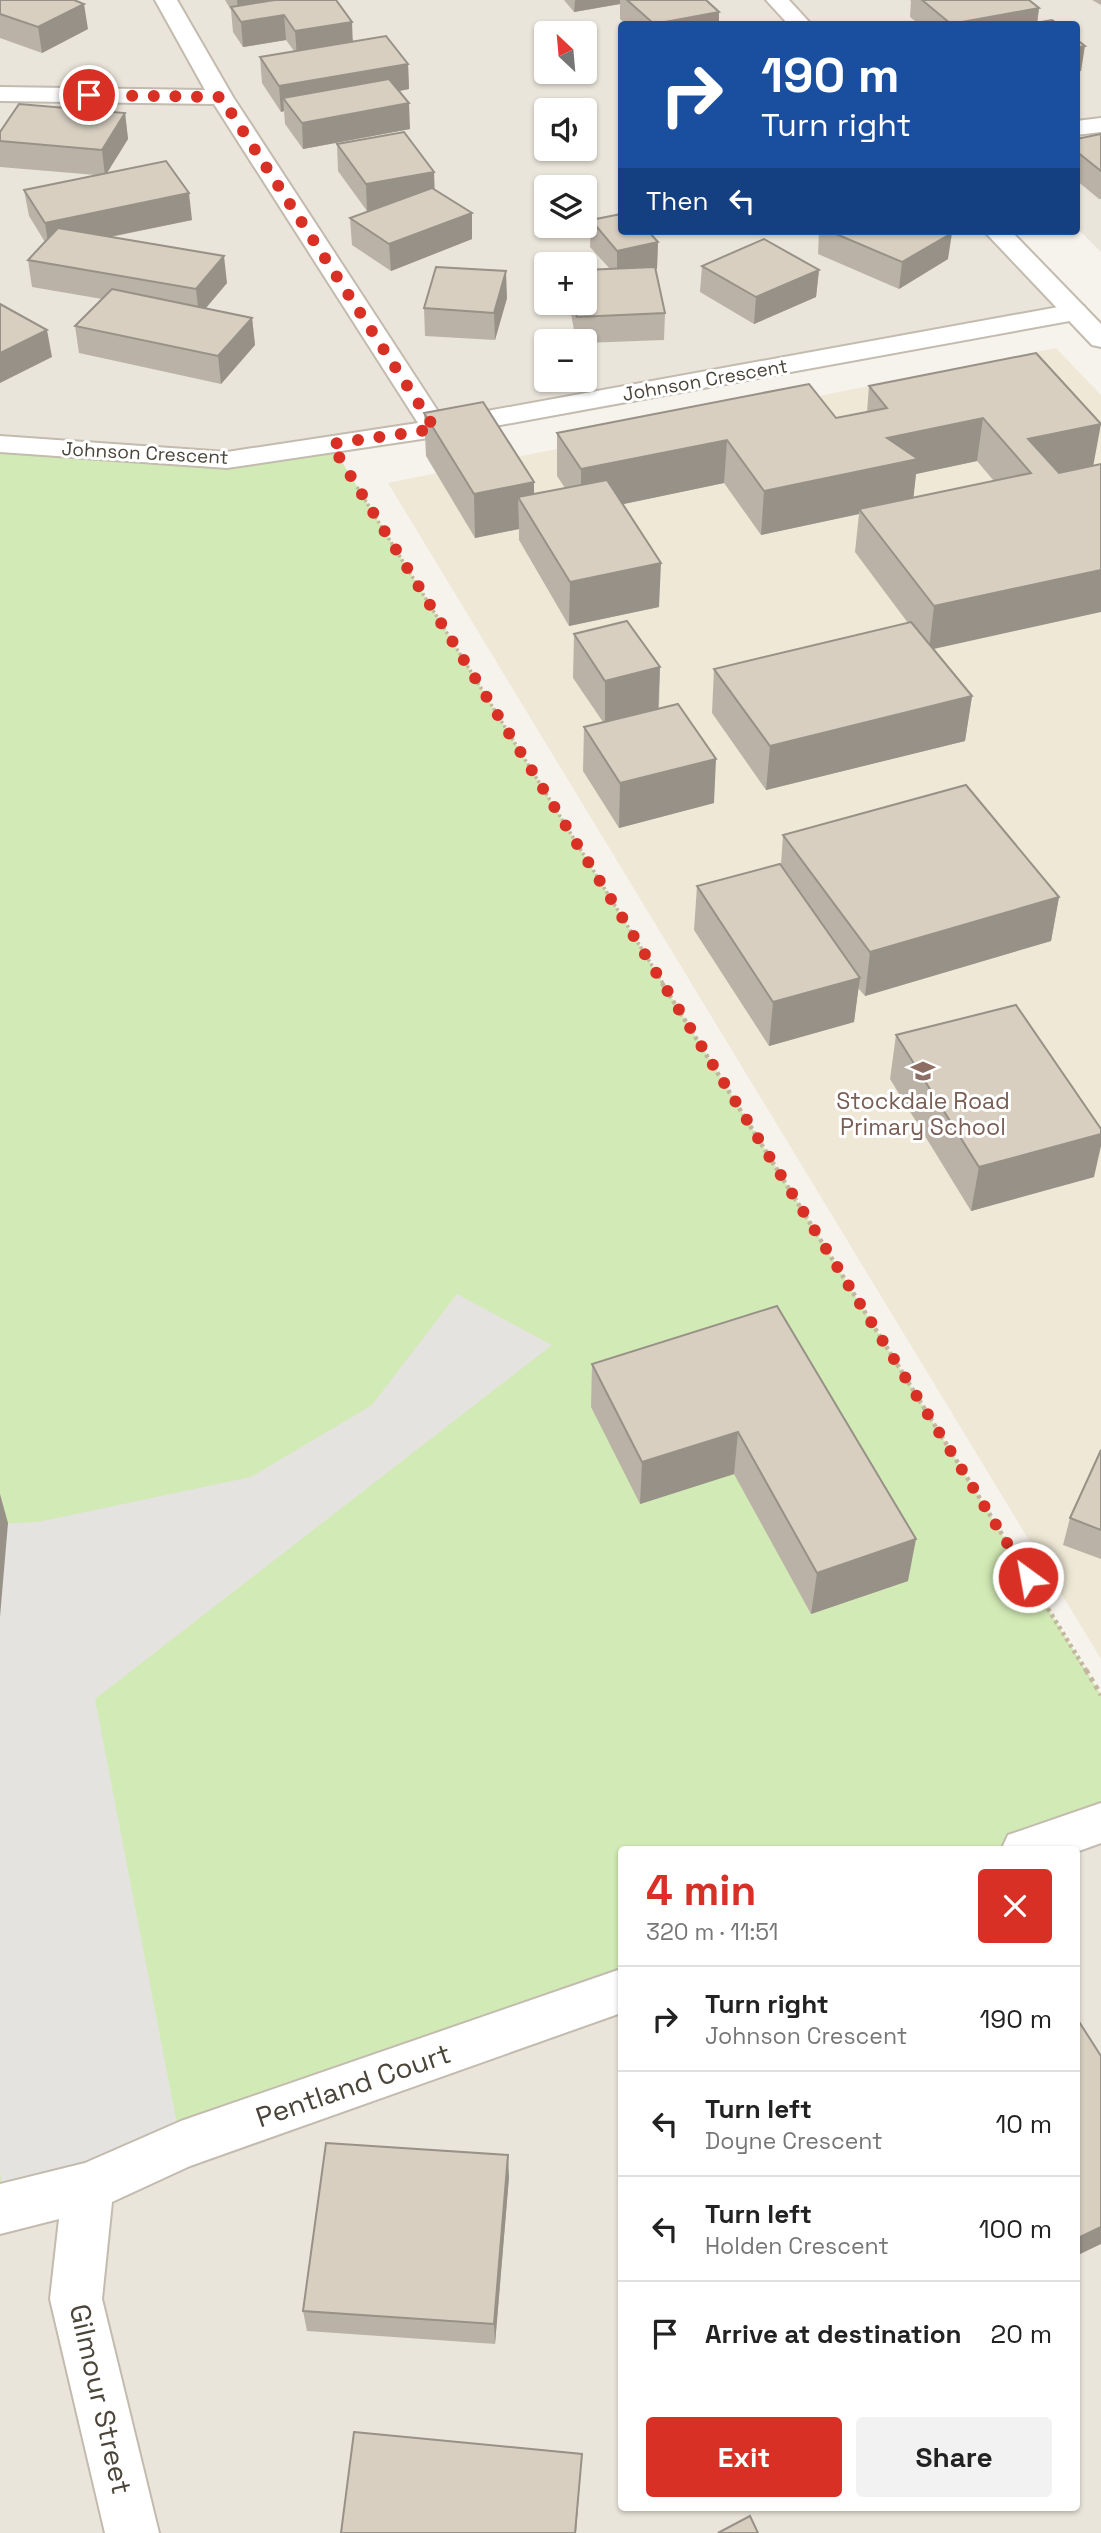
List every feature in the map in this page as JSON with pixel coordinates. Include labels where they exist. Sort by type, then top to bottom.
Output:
[{"type":"street","points":[[166,0],[221,97],[435,429]]},
{"type":"street","points":[[777,0],[797,21]]},
{"type":"street","points":[[0,94],[221,97]]},
{"type":"street","points":[[1080,128],[1101,125]]},
{"type":"street","points":[[1001,235],[1101,339]]},
{"type":"street","name":"Johnson Crescent","points":[[0,444],[227,460],[435,429],[1075,312]]},
{"type":"street","points":[[1035,1846],[1101,1823]]},
{"type":"street","name":"Pentland Court","points":[[88,2187],[181,2145],[618,1992]]},
{"type":"street","points":[[0,2209],[88,2187]]},
{"type":"street","name":"Gilmour Street","points":[[88,2187],[76,2300],[132,2533]]},
{"type":"path","points":[[331,444],[1101,1695]]},
{"type":"shaded area","points":[[0,0],[1101,0],[1101,125],[1080,128],[1080,21],[618,21],[618,235],[1001,235],[1075,312],[227,460],[0,444]]},
{"type":"shaded area","points":[[1101,142],[1101,252],[1080,231],[1080,146]]},
{"type":"shaded area","name":"Stockdale Road Primary School","points":[[1056,348],[1101,395],[1101,1659],[388,483]]},
{"type":"shaded area","points":[[457,1294],[552,1345],[95,1699],[181,2145],[5,2208],[0,2171],[0,1524],[38,1522],[251,1477],[372,1405]]},
{"type":"shaded area","points":[[1101,1845],[1101,2533],[0,2533],[0,2210],[181,2145],[618,2002],[618,2511],[1080,2511],[1080,1852]]},
{"type":"green space","points":[[0,444],[227,460],[331,444],[1101,1695],[1101,1823],[1035,1846],[618,1846],[618,1992],[0,2209]]},
{"type":"building","points":[[0,0],[74,0],[84,4],[38,27],[0,14]]},
{"type":"building","points":[[275,0],[336,0],[352,22],[295,31],[284,15],[241,22],[231,7]]},
{"type":"building","points":[[627,0],[706,0],[719,12],[670,21],[651,21]]},
{"type":"building","points":[[922,0],[1029,0],[1039,8],[968,21],[947,21]]},
{"type":"building","points":[[386,36],[408,64],[279,86],[260,57]]},
{"type":"building","points":[[389,79],[409,103],[302,123],[283,98]]},
{"type":"building","points":[[19,104],[125,113],[102,150],[0,141],[0,132]]},
{"type":"building","points":[[404,132],[434,172],[366,184],[337,144]]},
{"type":"building","points":[[1101,134],[1101,171],[1080,154],[1080,138]]},
{"type":"building","points":[[166,161],[189,193],[45,223],[24,190]]},
{"type":"building","points":[[432,188],[472,213],[389,244],[350,218]]},
{"type":"building","points":[[618,215],[618,235],[652,235],[658,242],[617,251],[597,227],[597,219]]},
{"type":"building","points":[[58,228],[224,256],[196,289],[28,260]]},
{"type":"building","points":[[838,235],[949,235],[902,262]]},
{"type":"building","points":[[764,239],[819,270],[756,297],[702,266]]},
{"type":"building","points":[[436,267],[506,271],[494,313],[424,308]]},
{"type":"building","points":[[655,267],[665,313],[577,317],[597,315],[597,269]]},
{"type":"building","points":[[112,289],[252,318],[218,356],[75,326]]},
{"type":"building","points":[[0,304],[47,330],[0,353]]},
{"type":"building","points":[[1036,353],[1101,424],[1028,439],[1059,473],[1101,464],[1101,570],[934,606],[859,509],[1031,473],[983,418],[887,438],[918,459],[764,491],[727,440],[581,469],[557,433],[809,384],[836,418],[887,408],[869,386]]},
{"type":"building","points":[[483,402],[534,482],[474,494],[424,413]]},
{"type":"building","points":[[607,480],[661,563],[570,582],[518,497]]},
{"type":"building","points":[[627,621],[660,667],[605,681],[574,634]]},
{"type":"building","points":[[911,622],[972,696],[770,746],[714,669]]},
{"type":"building","points":[[678,704],[716,759],[620,783],[584,727]]},
{"type":"building","points":[[966,785],[1059,897],[870,952],[783,835]]},
{"type":"building","points":[[780,864],[860,978],[773,1002],[697,886]]},
{"type":"building","points":[[1016,1005],[1101,1129],[1101,1134],[979,1167],[896,1035]]},
{"type":"building","points":[[777,1306],[916,1539],[817,1573],[738,1432],[642,1462],[592,1364]]},
{"type":"building","points":[[1101,1450],[1101,1530],[1070,1518]]},
{"type":"building","points":[[1080,2023],[1101,2056],[1101,2227],[1080,2237]]},
{"type":"building","points":[[326,2143],[508,2155],[494,2324],[303,2311]]},
{"type":"building","points":[[354,2432],[582,2454],[575,2533],[341,2533]]},
{"type":"building","points":[[750,2516],[758,2533],[718,2533]]},
{"type":"place","name":"Stockdale Road Primary School","points":[[923,1071]]},
{"type":"route","points":[[89,95],[221,97],[435,429],[331,444],[1028,1577]]}]
